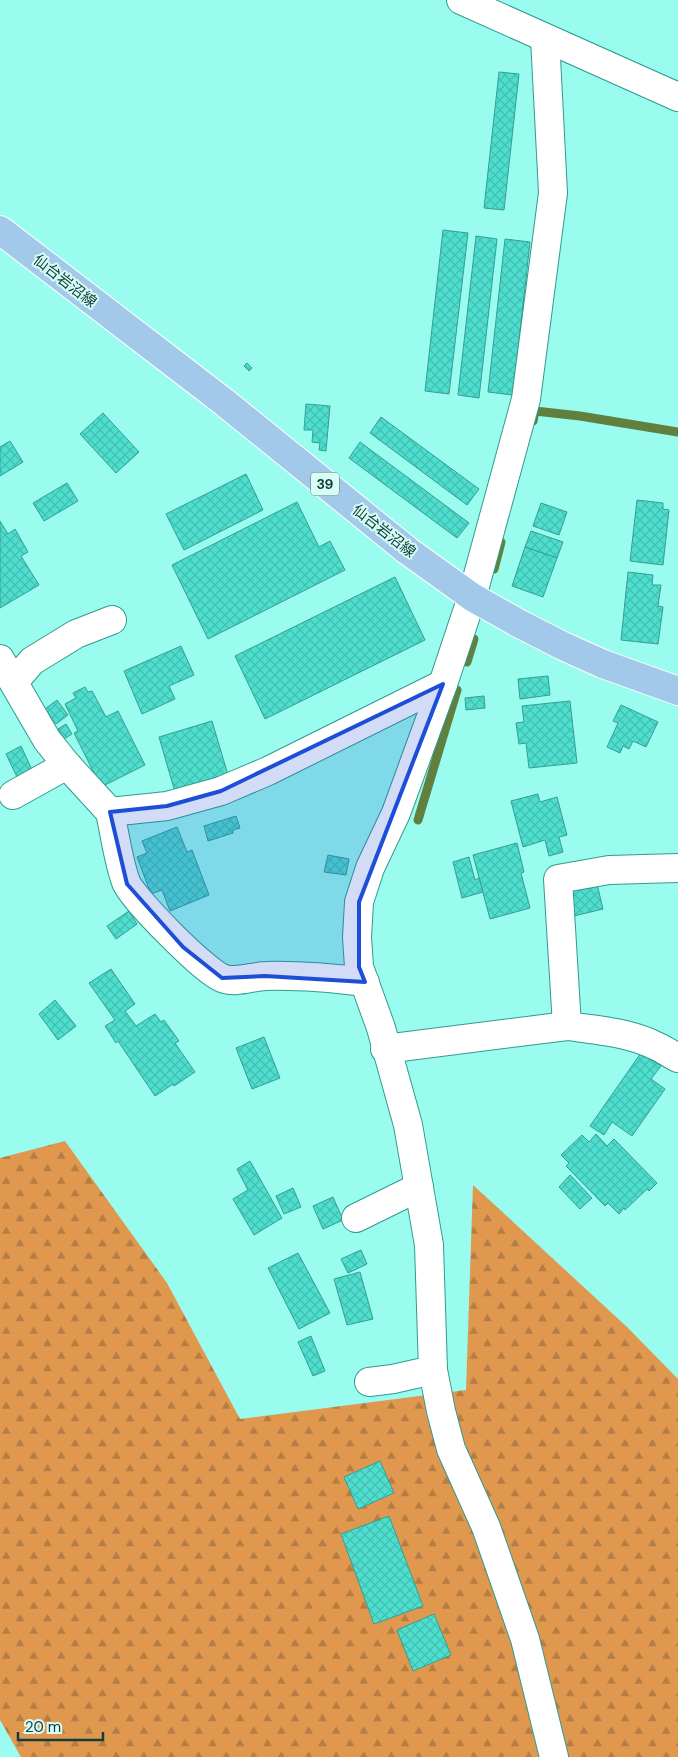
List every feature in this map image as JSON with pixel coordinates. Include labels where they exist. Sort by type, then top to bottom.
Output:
[{"type":"main road","name":"仙台岩沼線","points":[[0,230],[224,402],[408,551],[472,597],[563,646],[612,667],[678,691]]},
{"type":"street","points":[[461,0],[678,96]]},
{"type":"street","points":[[545,38],[553,193],[526,399],[472,597],[443,684],[396,813],[370,868],[359,902],[357,937],[359,967],[381,1028],[385,1049],[408,1125],[419,1187],[429,1245],[434,1370],[441,1411],[451,1448],[486,1527],[525,1639],[554,1757]]},
{"type":"street","points":[[14,682],[32,661],[76,634],[112,620]]},
{"type":"street","points":[[0,659],[47,740],[110,812],[126,884],[183,947],[208,969],[222,978],[234,980],[265,976],[332,978],[365,982]]},
{"type":"street","points":[[110,812],[166,806],[221,791],[268,771],[443,684]]},
{"type":"street","points":[[13,795],[67,765]]},
{"type":"street","points":[[567,1026],[558,879],[609,870],[678,868]]},
{"type":"street","points":[[385,1049],[567,1026],[635,1038],[654,1044],[678,1058]]},
{"type":"street","points":[[356,1218],[419,1187]]},
{"type":"street","points":[[368,1382],[393,1379],[434,1370]]},
{"type":"highlighted area","points":[[443,684],[359,902],[359,967],[365,982],[265,976],[222,978],[183,947],[127,884],[110,812],[167,806],[221,791]]},
{"type":"green space","points":[[65,1141],[167,1283],[240,1419],[466,1390],[473,1185],[627,1327],[678,1379],[678,1757],[21,1757],[0,1720],[0,1158]]},
{"type":"building","points":[[499,72],[519,74],[504,210],[484,208]]},
{"type":"building","points":[[443,230],[468,233],[449,394],[425,391]]},
{"type":"building","points":[[476,236],[497,239],[479,398],[458,395]]},
{"type":"building","points":[[505,239],[530,242],[513,395],[488,392]]},
{"type":"building","points":[[247,363],[252,368],[249,371],[244,366]]},
{"type":"building","points":[[306,404],[330,406],[326,451],[319,450],[320,443],[312,442],[313,430],[304,430]]},
{"type":"building","points":[[103,413],[139,452],[116,473],[80,434]]},
{"type":"building","points":[[381,417],[479,489],[467,505],[370,433]]},
{"type":"building","points":[[10,441],[23,462],[0,476],[0,447]]},
{"type":"building","points":[[360,442],[469,523],[457,538],[349,458]]},
{"type":"building","points":[[246,474],[263,510],[184,550],[166,514]]},
{"type":"building","points":[[67,483],[78,501],[44,521],[33,503]]},
{"type":"building","points":[[637,500],[663,503],[663,509],[669,510],[663,565],[630,561]]},
{"type":"building","points":[[297,502],[319,547],[330,541],[345,570],[208,639],[172,565]]},
{"type":"building","points":[[541,503],[567,512],[559,535],[533,526]]},
{"type":"building","points":[[0,521],[8,534],[15,529],[28,552],[21,556],[39,585],[0,608]]},
{"type":"building","points":[[531,531],[563,542],[557,558],[525,547]]},
{"type":"building","points":[[525,547],[557,558],[543,597],[512,586]]},
{"type":"building","points":[[628,572],[653,575],[652,585],[661,585],[658,606],[663,607],[658,644],[621,640]]},
{"type":"building","points":[[395,577],[425,640],[265,719],[235,656]]},
{"type":"building","points":[[181,646],[194,675],[169,686],[175,699],[142,714],[124,671]]},
{"type":"building","points":[[548,676],[550,695],[520,699],[518,679]]},
{"type":"building","points":[[85,687],[88,692],[92,691],[106,717],[118,711],[145,765],[101,787],[74,733],[78,731],[65,704],[76,698],[73,693]]},
{"type":"building","points":[[484,696],[485,708],[466,710],[465,698]]},
{"type":"building","points":[[57,700],[68,715],[56,724],[45,709]]},
{"type":"building","points":[[570,701],[577,763],[529,768],[526,743],[519,744],[516,723],[524,722],[522,706]]},
{"type":"building","points":[[621,705],[658,722],[646,747],[633,741],[629,749],[623,746],[620,753],[607,747],[618,723],[613,721]]},
{"type":"building","points":[[212,721],[228,775],[175,792],[159,737]]},
{"type":"building","points":[[66,724],[72,734],[64,739],[58,729]]},
{"type":"building","points":[[21,746],[33,772],[18,779],[6,754]]},
{"type":"building","points":[[538,794],[540,802],[557,797],[567,835],[559,837],[563,852],[549,856],[545,840],[523,847],[511,801]]},
{"type":"building","points":[[236,816],[240,828],[233,830],[233,833],[208,841],[204,826]]},
{"type":"building","points":[[177,827],[187,852],[192,850],[209,895],[170,911],[162,890],[151,894],[137,857],[147,853],[142,841]]},
{"type":"building","points":[[517,843],[524,872],[521,873],[530,908],[490,919],[473,855]]},
{"type":"building","points":[[328,855],[349,859],[346,875],[324,872]]},
{"type":"building","points":[[469,857],[475,880],[479,878],[483,892],[462,898],[453,862]]},
{"type":"building","points":[[597,884],[603,909],[574,916],[568,890]]},
{"type":"building","points":[[129,911],[137,924],[116,939],[107,926]]},
{"type":"building","points":[[111,969],[135,1004],[125,1011],[136,1026],[155,1014],[161,1022],[164,1020],[179,1041],[175,1043],[195,1072],[155,1096],[118,1041],[116,1043],[105,1026],[115,1020],[89,983]]},
{"type":"building","points":[[55,1000],[76,1026],[58,1040],[39,1014]]},
{"type":"building","points":[[264,1037],[280,1078],[252,1089],[236,1048]]},
{"type":"building","points":[[641,1053],[661,1066],[651,1079],[665,1089],[632,1136],[612,1122],[604,1135],[590,1126]]},
{"type":"building","points":[[596,1134],[607,1146],[614,1139],[657,1183],[649,1191],[647,1189],[619,1214],[608,1203],[605,1206],[566,1166],[569,1163],[561,1155],[582,1135],[589,1142]]},
{"type":"building","points":[[250,1161],[282,1218],[254,1235],[233,1199],[248,1190],[237,1169]]},
{"type":"building","points":[[570,1175],[592,1198],[580,1209],[559,1187]]},
{"type":"building","points":[[293,1188],[301,1207],[284,1214],[276,1196]]},
{"type":"building","points":[[333,1197],[343,1220],[323,1229],[313,1206]]},
{"type":"building","points":[[361,1250],[367,1264],[348,1273],[341,1259]]},
{"type":"building","points":[[298,1253],[330,1313],[299,1329],[268,1268]]},
{"type":"building","points":[[360,1272],[373,1319],[347,1325],[334,1279]]},
{"type":"building","points":[[311,1336],[325,1371],[313,1376],[298,1342]]},
{"type":"building","points":[[380,1461],[394,1493],[358,1509],[344,1477]]},
{"type":"building","points":[[389,1516],[423,1606],[374,1624],[341,1534]]},
{"type":"building","points":[[434,1614],[451,1655],[413,1671],[397,1630]]},
{"type":"waterway","points":[[533,421],[535,411],[580,416],[678,432]]},
{"type":"waterway","points":[[494,569],[501,542]]},
{"type":"waterway","points":[[467,662],[474,639]]},
{"type":"waterway","points":[[418,820],[457,690]]}]
